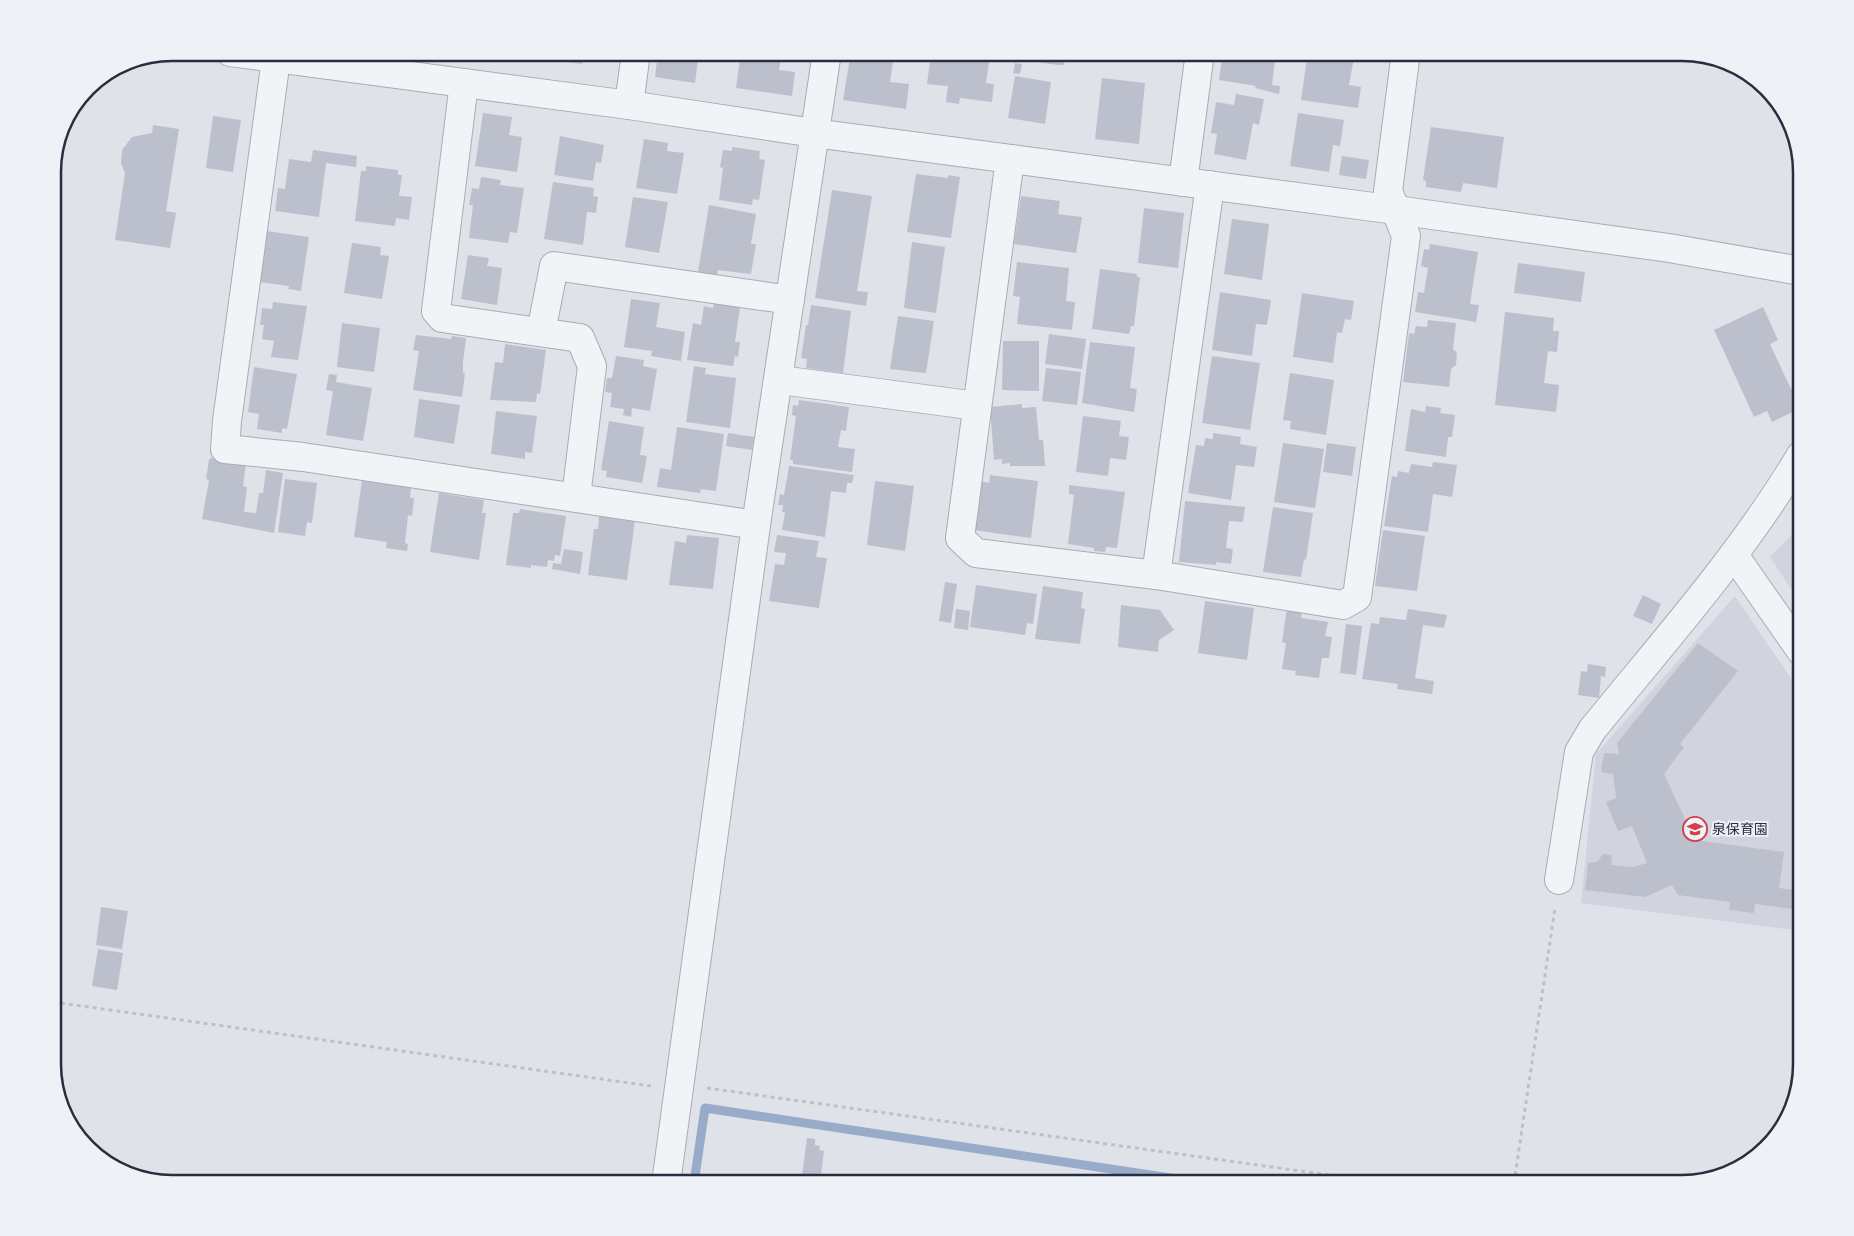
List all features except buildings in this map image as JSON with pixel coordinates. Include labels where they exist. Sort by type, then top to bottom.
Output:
[{"type":"street","points":[[276,61],[226,421],[225,449],[303,457],[756,525]]},
{"type":"street","points":[[313,61],[629,104],[814,133],[1669,248],[1793,269]]},
{"type":"street","points":[[629,104],[635,61]]},
{"type":"street","points":[[667,1175],[756,525],[780,380],[826,61]]},
{"type":"street","points":[[1182,182],[1199,61]]},
{"type":"street","points":[[1010,159],[960,538],[976,553],[1156,574],[1343,605],[1357,597],[1406,236],[1388,191],[1405,61]]},
{"type":"street","points":[[464,82],[436,311],[442,318],[580,338],[592,366],[576,497]]},
{"type":"street","points":[[1156,574],[1210,185]]},
{"type":"street","points":[[541,332],[554,266],[790,300]]},
{"type":"street","points":[[780,380],[977,406]]},
{"type":"street","points":[[1559,880],[1579,752],[1592,730],[1734,555],[1776,498],[1793,470]]},
{"type":"street","points":[[1734,555],[1793,638]]},
{"type":"path","points":[[1515,1175],[1559,880]]},
{"type":"path","points":[[61,1003],[661,1087],[694,1086],[1322,1175]]},
{"type":"shaded area","points":[[1793,533],[1793,592],[1770,557]]},
{"type":"shaded area","name":"泉保育園","points":[[1735,596],[1793,681],[1793,930],[1581,903],[1596,754]]},
{"type":"waterway","points":[[695,1175],[705,1108],[1151,1175]]},
{"type":"place","name":"泉保育園","points":[[1695,829]]}]
